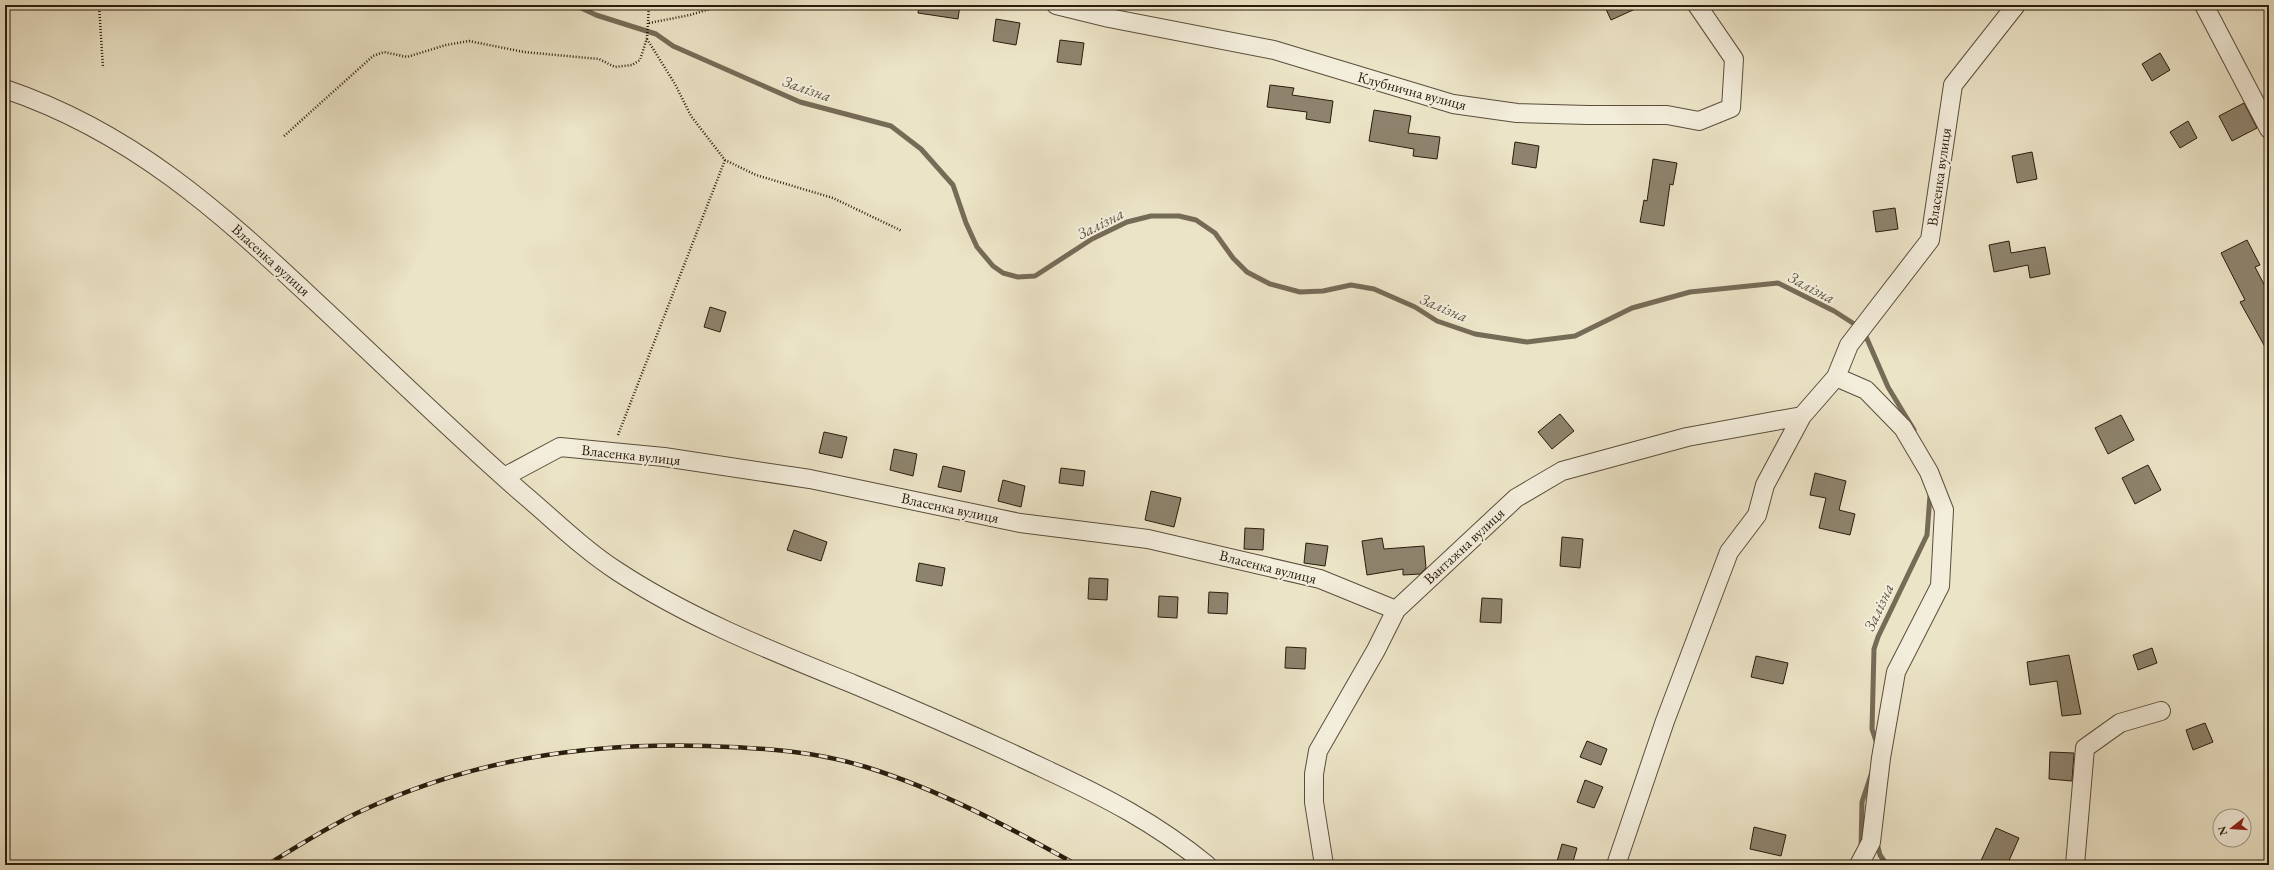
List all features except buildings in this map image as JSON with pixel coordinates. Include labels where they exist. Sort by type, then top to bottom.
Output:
[{"type":"street","name":"Клубнична вулиця","points":[[1056,5],[1109,18],[1274,50],[1452,104],[1516,113],[1588,116],[1667,115],[1699,121],[1731,108],[1734,59],[1697,5]]},
{"type":"street","name":"Власенка вулиця","points":[[1836,377],[1849,345],[1930,240],[1953,85],[2016,5]]},
{"type":"street","points":[[2204,5],[2269,129]]},
{"type":"street","name":"Власенка вулиця","points":[[5,89],[87,124],[125,144],[209,204],[252,242],[508,480],[560,447],[664,457],[810,479],[1020,523],[1148,539],[1320,579],[1396,610]]},
{"type":"street","points":[[1616,865],[1664,720],[1729,552],[1756,515],[1764,485],[1802,416],[1836,377],[1866,390],[1903,428],[1929,472],[1944,510],[1940,586],[1896,672],[1881,758],[1871,842],[1859,865]]},
{"type":"street","name":"Вантажна вулиця","points":[[1324,865],[1314,802],[1314,774],[1318,751],[1362,677],[1396,610],[1516,498],[1562,471],[1687,437],[1802,416]]},
{"type":"street","points":[[508,480],[580,543],[612,568],[679,608],[762,647],[955,726],[1092,791],[1142,818],[1180,843],[1207,865]]},
{"type":"street","points":[[2075,865],[2085,748],[2120,723],[2161,711]]},
{"type":"path","points":[[99,5],[103,68]]},
{"type":"path","points":[[284,136],[373,56],[384,52],[407,57],[446,45],[469,41],[524,52],[599,59],[615,67],[632,65],[640,60],[647,38],[649,5]]},
{"type":"path","points":[[649,23],[690,15],[723,5]]},
{"type":"path","points":[[647,38],[675,84],[691,116],[725,160],[756,175],[833,198],[902,232]]},
{"type":"path","points":[[611,452],[725,160]]},
{"type":"waterway","name":"Залізна","points":[[575,5],[596,15],[656,34],[673,46],[800,102],[891,126],[921,149],[953,185],[966,223],[977,247],[993,266],[1003,273],[1018,277],[1035,276],[1092,239],[1127,222],[1151,216],[1179,216],[1196,220],[1215,233],[1233,258],[1247,272],[1270,284],[1300,292],[1323,291],[1351,285],[1374,289],[1415,307],[1437,321],[1475,334],[1527,342],[1575,336],[1632,308],[1690,292],[1778,283],[1834,311],[1859,327]]},
{"type":"waterway","name":"Залізна","points":[[1864,332],[1888,387],[1914,430]]},
{"type":"waterway","name":"Залізна","points":[[1877,744],[1872,729],[1874,649],[1878,637],[1927,535],[1930,495]]},
{"type":"waterway","points":[[1861,848],[1862,802],[1872,772]]},
{"type":"waterway","name":"Залізна","points":[[1877,843],[1880,855],[1887,865]]},
{"type":"railway","points":[[267,865],[323,831],[357,813],[399,795],[485,767],[572,751],[617,747],[662,746],[708,746],[788,751],[827,757],[866,767],[894,776],[974,810],[1077,865]]}]
